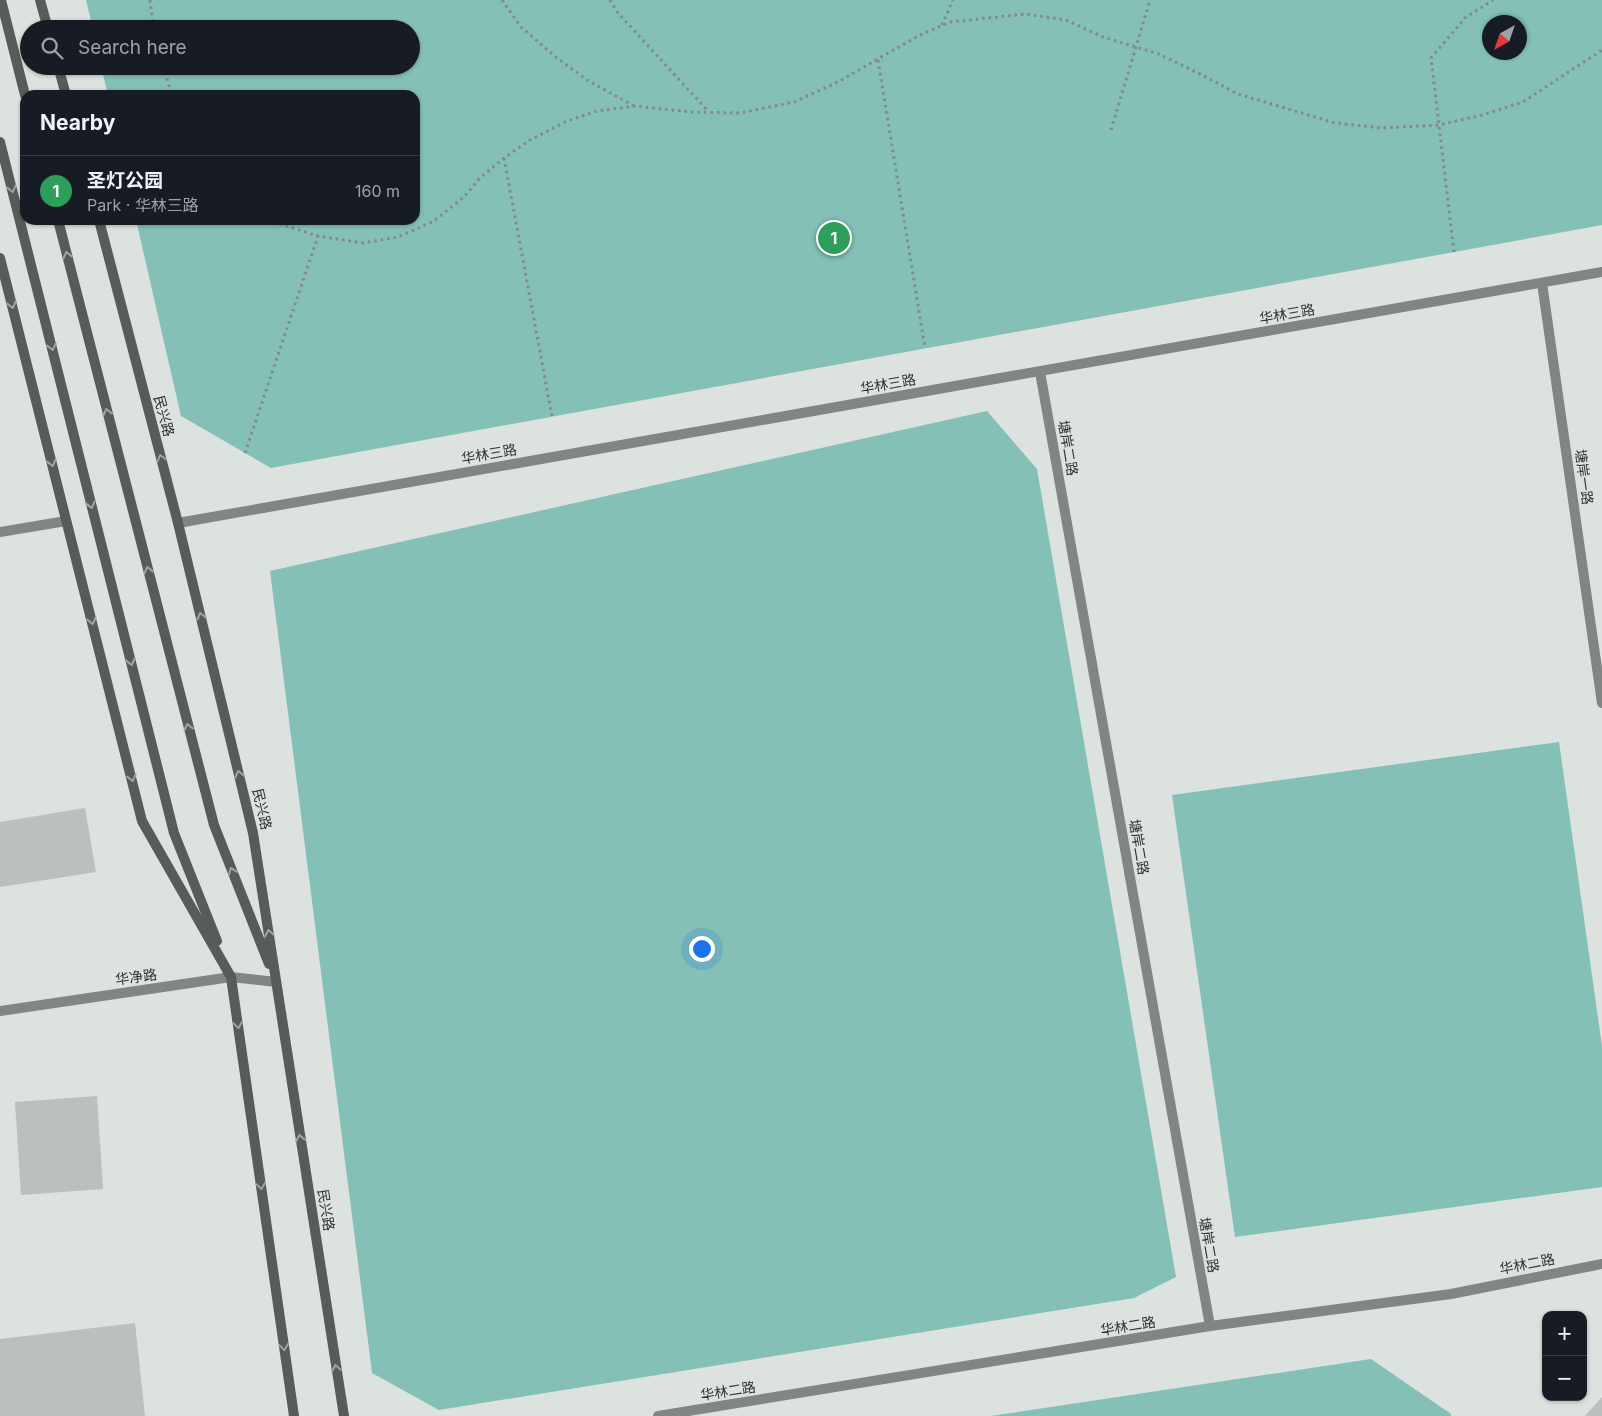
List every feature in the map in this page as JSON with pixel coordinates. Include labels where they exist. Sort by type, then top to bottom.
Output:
[{"type":"main road","points":[[1,0],[20,72]]},
{"type":"main road","points":[[40,0],[46,20]]},
{"type":"main road","points":[[21,75],[25,90]]},
{"type":"main road","points":[[60,75],[65,90]]},
{"type":"main road","points":[[0,142],[20,221]]},
{"type":"main road","points":[[21,225],[174,833],[232,977],[294,1416]]},
{"type":"main road","points":[[59,225],[214,825],[276,982]]},
{"type":"main road","name":"民兴路","points":[[100,225],[178,523],[254,833],[344,1416]]},
{"type":"main road","points":[[0,258],[142,821],[232,977]]},
{"type":"street","name":"华林三路","points":[[178,523],[1602,272]]},
{"type":"street","name":"塘岸一路","points":[[1542,283],[1602,703]]},
{"type":"street","name":"塘岸二路","points":[[1040,372],[1210,1326]]},
{"type":"street","points":[[0,532],[66,521]]},
{"type":"street","name":"华净路","points":[[0,1011],[232,977],[276,982]]},
{"type":"street","name":"华林二路","points":[[658,1416],[1210,1326],[1451,1294],[1602,1264]]},
{"type":"path","points":[[150,0],[153,20]]},
{"type":"path","points":[[502,0],[521,27],[557,58],[588,80],[635,106]]},
{"type":"path","points":[[610,0],[618,13],[708,112]]},
{"type":"path","points":[[942,26],[953,0]]},
{"type":"path","points":[[1111,130],[1150,0]]},
{"type":"path","points":[[1454,252],[1431,58],[1465,18],[1493,0]]},
{"type":"path","points":[[283,225],[318,236],[362,242],[398,238],[434,220],[464,197],[480,178],[504,158],[530,140],[568,120],[597,111],[635,106],[740,113],[794,102],[838,82],[918,36],[950,22],[1026,14],[1066,20],[1102,37],[1159,54],[1198,72],[1238,94],[1335,123],[1383,128],[1439,126],[1523,102],[1602,50]]},
{"type":"path","points":[[878,60],[925,348]]},
{"type":"path","points":[[165,75],[170,90]]},
{"type":"path","points":[[504,158],[552,416]]},
{"type":"path","points":[[245,453],[318,236]]},
{"type":"green space","points":[[86,0],[1602,0],[1602,225],[271,468],[181,416],[137,225],[420,225],[420,90],[107,90],[103,75],[420,75],[420,20],[91,20]]},
{"type":"green space","points":[[987,411],[1037,469],[1176,1277],[1134,1298],[439,1410],[372,1373],[270,571]]},
{"type":"green space","points":[[1559,742],[1602,1046],[1602,1187],[1235,1237],[1172,795]]},
{"type":"green space","points":[[1371,1359],[1451,1414],[1451,1416],[991,1416]]},
{"type":"building","points":[[85,808],[96,872],[0,887],[0,822]]},
{"type":"building","points":[[97,1096],[103,1189],[21,1195],[15,1102]]},
{"type":"building","points":[[135,1323],[145,1416],[0,1416],[0,1339]]},
{"type":"building","points":[[1602,1397],[1602,1416],[1585,1416]]},
{"type":"place","name":"圣灯公园","points":[[834,238]]}]
